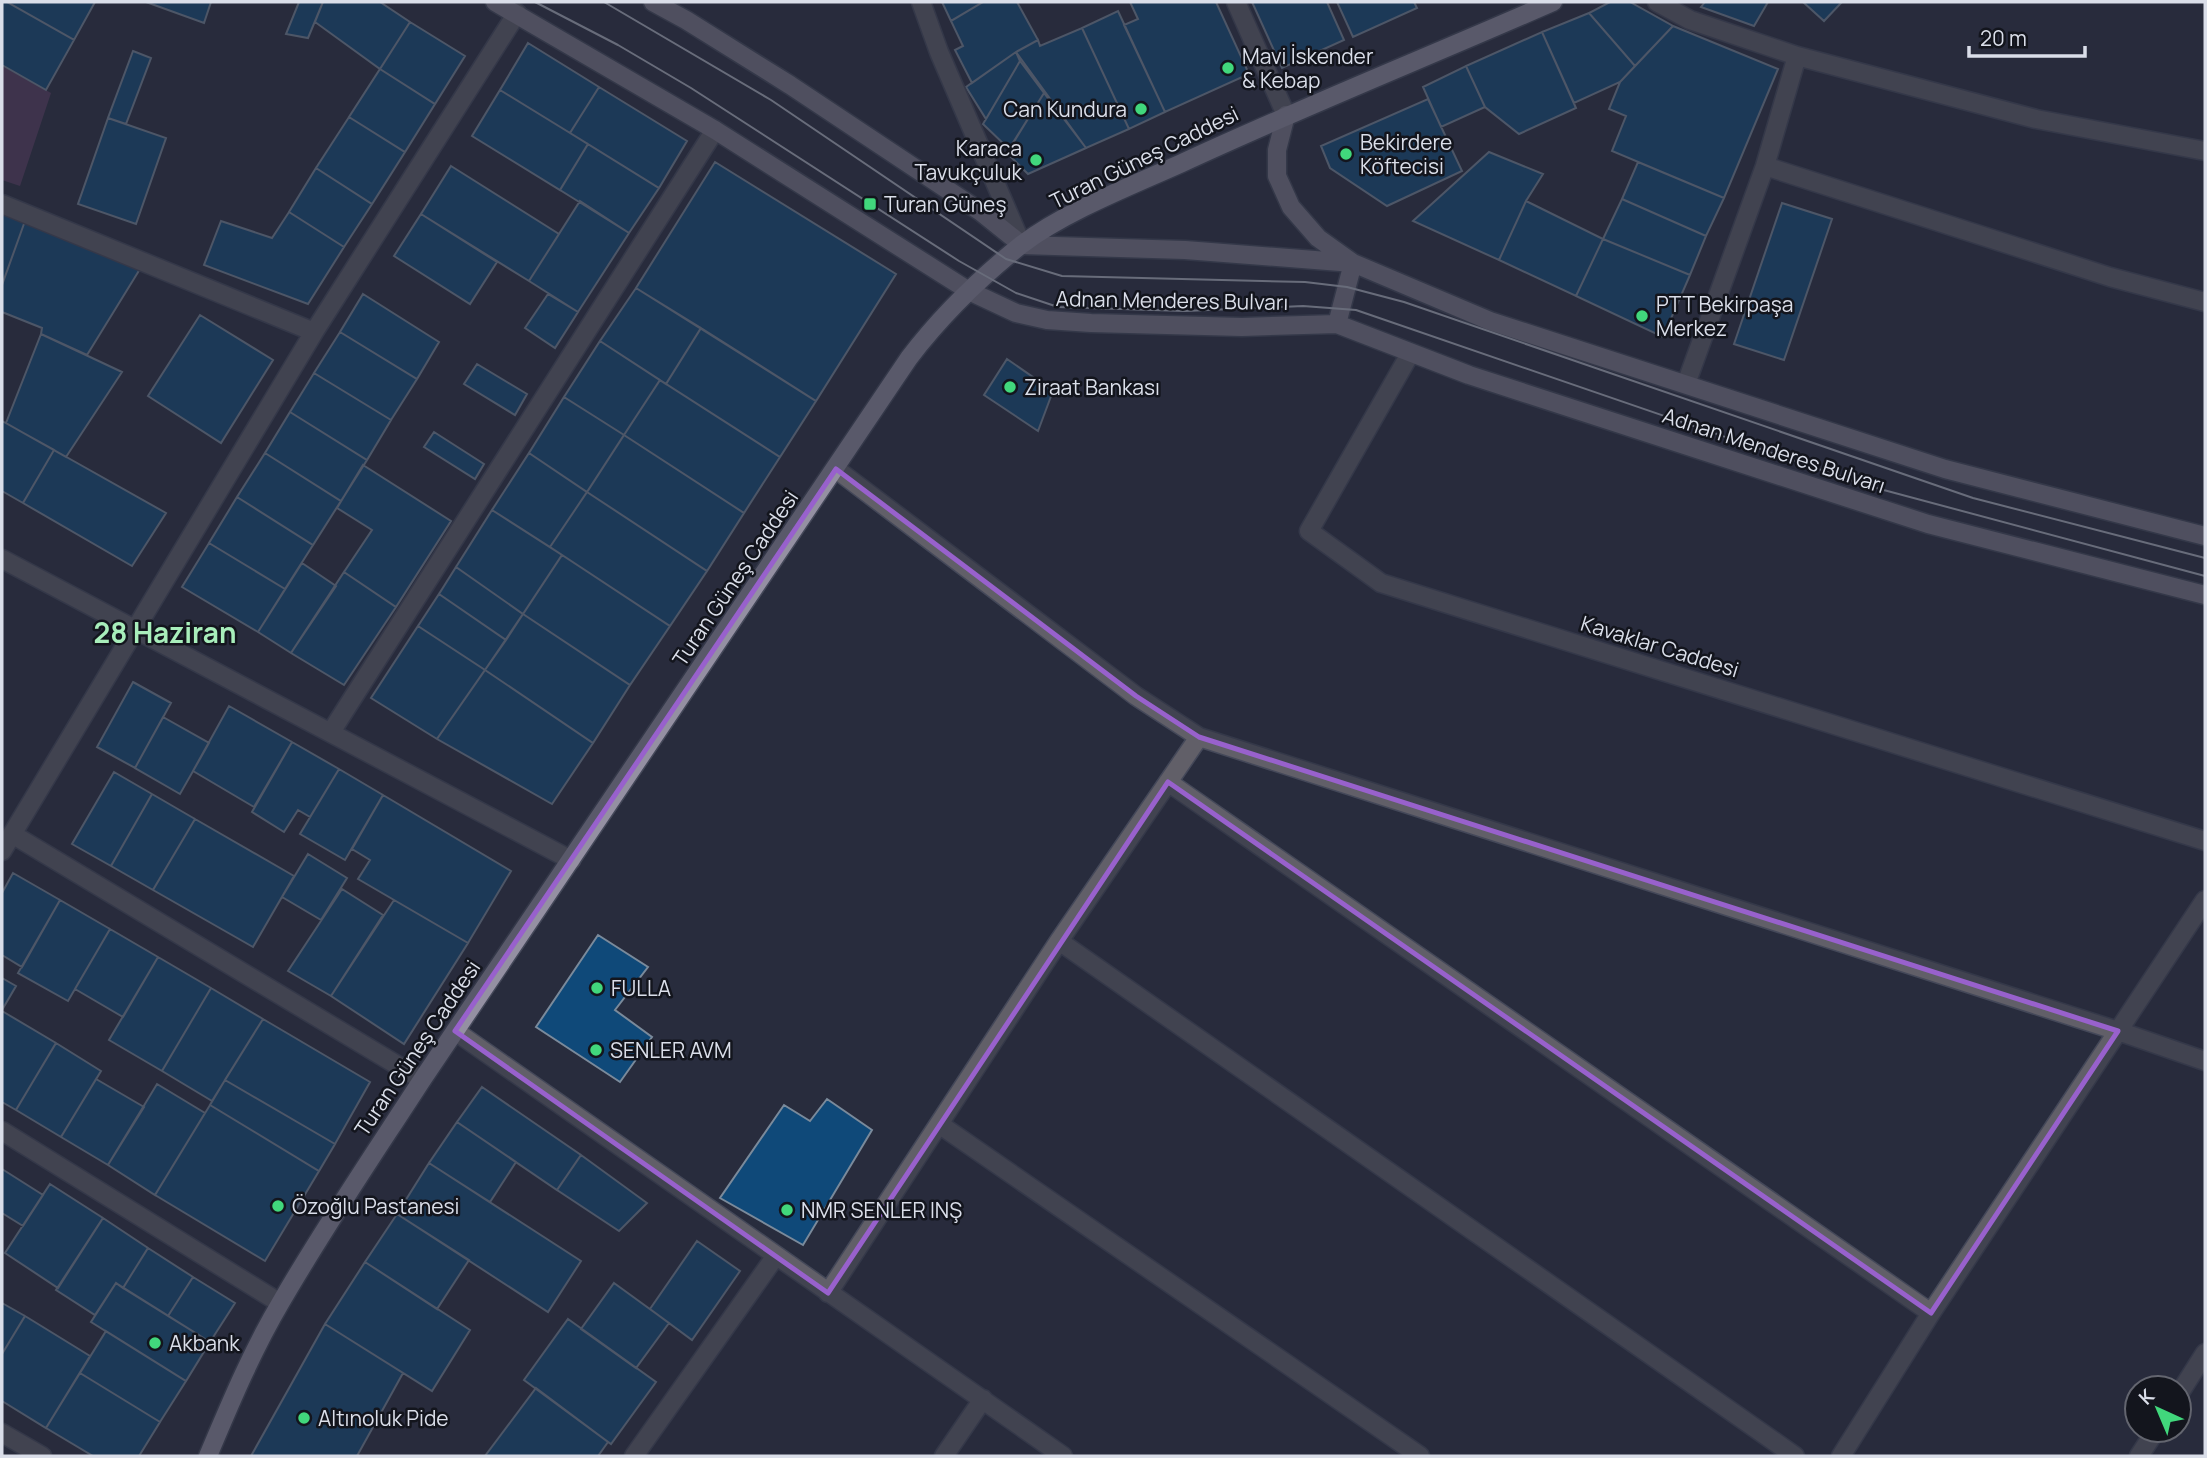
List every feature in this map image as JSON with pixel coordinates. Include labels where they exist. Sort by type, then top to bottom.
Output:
[{"type":"main road","name":"Adnan Menderes Bulvarı","points":[[495,2],[715,130],[969,291],[1016,313],[1047,320],[1091,323],[1242,327],[1337,324],[1469,375],[1928,524],[2205,595]]},
{"type":"main road","points":[[653,2],[790,85],[982,212],[1022,245]]},
{"type":"main road","name":"Turan Güneş Caddesi","points":[[208,1456],[238,1387],[280,1303],[422,1080],[909,358],[969,291],[1022,245],[1078,211],[1286,115],[1553,2]]},
{"type":"main road","points":[[1286,115],[1277,150],[1277,176],[1291,206],[1309,228],[1318,238],[1353,263],[1337,324]]},
{"type":"main road","name":"Adnan Menderes Bulvarı","points":[[1022,245],[1185,250],[1353,263],[1490,321],[1945,469],[2205,536]]},
{"type":"street","points":[[921,2],[939,52],[1022,245]]},
{"type":"street","points":[[1236,2],[1286,115]]},
{"type":"street","points":[[1657,2],[1690,20],[1797,56],[2036,119],[2205,151]]},
{"type":"street","points":[[2,851],[314,332],[517,13]]},
{"type":"street","points":[[1686,384],[1765,166],[1797,56]]},
{"type":"street","points":[[331,732],[715,130]]},
{"type":"street","points":[[1765,166],[2110,277],[2205,302]]},
{"type":"street","points":[[2,204],[314,332]]},
{"type":"street","name":"Kavaklar Caddesi","points":[[1409,354],[1309,531],[1381,583],[2205,841]]},
{"type":"street","points":[[836,469],[1136,696],[1199,737],[2205,1061]]},
{"type":"street","points":[[2,559],[571,860]]},
{"type":"street","points":[[828,1293],[1059,941],[1199,737]]},
{"type":"street","points":[[1168,782],[1931,1313]]},
{"type":"street","points":[[12,834],[422,1080]]},
{"type":"street","points":[[1841,1456],[1931,1313],[2205,900]]},
{"type":"street","points":[[1059,941],[1795,1456]]},
{"type":"street","points":[[455,1031],[1063,1456]]},
{"type":"street","points":[[939,1124],[1420,1456]]},
{"type":"street","points":[[2,1131],[280,1303]]},
{"type":"street","points":[[634,1456],[775,1257]]},
{"type":"street","points":[[2192,1374],[2205,1353]]},
{"type":"street","points":[[944,1456],[983,1399]]},
{"type":"street","points":[[2,1433],[42,1456]]},
{"type":"highlighted area","points":[[836,469],[1136,696],[1199,737],[2118,1031],[1931,1313],[1168,782],[828,1293],[455,1031]]},
{"type":"shaded area","points":[[2,66],[51,93],[20,186],[2,180]]},
{"type":"building","points":[[2,2],[7,2],[74,40],[46,90],[2,65]]},
{"type":"building","points":[[7,2],[95,2],[74,40]]},
{"type":"building","points":[[146,2],[211,2],[204,23]]},
{"type":"building","points":[[299,2],[323,2],[308,38],[286,34]]},
{"type":"building","points":[[323,2],[380,2],[410,22],[380,69],[315,22]]},
{"type":"building","points":[[942,2],[983,2],[951,21]]},
{"type":"building","points":[[983,2],[1017,2],[1038,40],[972,83],[955,50],[963,46],[951,21]]},
{"type":"building","points":[[1130,2],[1216,2],[1249,74],[1165,112],[1124,25],[1138,19]]},
{"type":"building","points":[[1252,2],[1327,2],[1344,40],[1282,68]]},
{"type":"building","points":[[1337,2],[1414,2],[1417,8],[1353,37]]},
{"type":"building","points":[[1610,2],[1630,2],[1673,26],[1635,66],[1589,13]]},
{"type":"building","points":[[1705,2],[1768,2],[1754,26],[1701,7]]},
{"type":"building","points":[[1803,2],[1842,2],[1824,21]]},
{"type":"building","points":[[1118,11],[1165,112],[1129,129],[1082,28]]},
{"type":"building","points":[[1589,13],[1635,66],[1620,82],[1574,103],[1542,32]]},
{"type":"building","points":[[410,22],[465,56],[435,104],[380,69]]},
{"type":"building","points":[[1673,26],[1778,69],[1724,198],[1612,151],[1626,116],[1609,109],[1620,82]]},
{"type":"building","points":[[1082,28],[1129,129],[1086,148],[1016,52],[1038,40],[1040,46]]},
{"type":"building","points":[[1542,32],[1576,108],[1519,134],[1485,107],[1466,66]]},
{"type":"building","points":[[528,43],[599,87],[570,133],[500,90]]},
{"type":"building","points":[[133,51],[151,58],[126,124],[108,118]]},
{"type":"building","points":[[1016,52],[1020,61],[986,119],[966,87]]},
{"type":"building","points":[[1020,61],[1044,93],[1009,149],[983,124]]},
{"type":"building","points":[[1466,66],[1485,107],[1441,127],[1423,87]]},
{"type":"building","points":[[380,69],[435,104],[405,152],[349,117]]},
{"type":"building","points":[[599,87],[687,141],[659,188],[570,133]]},
{"type":"building","points":[[500,90],[588,144],[560,190],[472,136]]},
{"type":"building","points":[[1044,93],[1086,148],[1028,174],[1007,153]]},
{"type":"building","points":[[1428,99],[1462,171],[1387,206],[1330,168],[1321,146]]},
{"type":"building","points":[[349,117],[405,152],[372,204],[316,168]]},
{"type":"building","points":[[108,118],[166,138],[136,224],[78,204]]},
{"type":"building","points":[[588,144],[659,188],[629,233],[560,190]]},
{"type":"building","points":[[1489,152],[1543,174],[1526,201],[1499,260],[1413,221]]},
{"type":"building","points":[[715,162],[896,274],[816,401],[636,288]]},
{"type":"building","points":[[1638,162],[1724,198],[1706,236],[1622,199]]},
{"type":"building","points":[[451,166],[559,234],[529,281],[421,214]]},
{"type":"building","points":[[316,168],[372,204],[344,247],[289,212]]},
{"type":"building","points":[[1622,199],[1706,236],[1690,275],[1603,239]]},
{"type":"building","points":[[580,201],[629,233],[578,312],[529,281]]},
{"type":"building","points":[[1526,201],[1603,239],[1576,296],[1499,260]]},
{"type":"building","points":[[1782,203],[1832,219],[1784,360],[1734,344]]},
{"type":"building","points":[[289,212],[344,247],[308,304],[204,265],[221,221],[272,238]]},
{"type":"building","points":[[2,214],[25,221],[2,285]]},
{"type":"building","points":[[421,214],[497,262],[470,304],[394,256]]},
{"type":"building","points":[[25,221],[140,269],[87,355],[41,334],[42,328],[2,312],[2,285]]},
{"type":"building","points":[[1603,239],[1690,275],[1663,337],[1576,296]]},
{"type":"building","points":[[636,288],[701,328],[666,384],[600,341]]},
{"type":"building","points":[[363,294],[439,342],[417,379],[340,332]]},
{"type":"building","points":[[548,294],[578,312],[555,348],[525,328]]},
{"type":"building","points":[[200,315],[273,360],[221,443],[148,396]]},
{"type":"building","points":[[701,328],[816,401],[780,457],[666,384]]},
{"type":"building","points":[[340,332],[417,379],[391,420],[314,373]]},
{"type":"building","points":[[41,334],[122,372],[66,457],[6,423]]},
{"type":"building","points":[[600,341],[660,380],[624,435],[564,397]]},
{"type":"building","points":[[1007,359],[1053,391],[1038,431],[984,395]]},
{"type":"building","points":[[477,364],[527,394],[515,415],[464,384]]},
{"type":"building","points":[[314,373],[391,420],[367,460],[290,412]]},
{"type":"building","points":[[660,380],[780,457],[744,513],[624,435]]},
{"type":"building","points":[[564,397],[624,435],[587,492],[529,453]]},
{"type":"building","points":[[290,412],[367,460],[341,501],[265,453]]},
{"type":"building","points":[[2,421],[54,450],[23,503],[2,491]]},
{"type":"building","points":[[434,432],[484,464],[475,479],[424,447]]},
{"type":"building","points":[[624,435],[744,513],[707,571],[587,492]]},
{"type":"building","points":[[54,450],[166,513],[132,566],[23,503]]},
{"type":"building","points":[[265,453],[341,501],[313,545],[237,497]]},
{"type":"building","points":[[529,453],[587,492],[550,547],[492,510]]},
{"type":"building","points":[[363,465],[451,521],[396,607],[344,572],[372,530],[337,508]]},
{"type":"building","points":[[587,492],[707,571],[670,626],[550,547]]},
{"type":"building","points":[[237,497],[313,545],[285,589],[209,543]]},
{"type":"building","points":[[492,510],[562,555],[523,614],[456,567]]},
{"type":"building","points":[[209,543],[285,589],[258,632],[182,587]]},
{"type":"building","points":[[562,555],[670,626],[630,685],[523,614]]},
{"type":"building","points":[[302,563],[336,586],[291,653],[258,632]]},
{"type":"building","points":[[456,567],[523,614],[506,640],[439,594]]},
{"type":"building","points":[[344,572],[396,607],[344,685],[291,653]]},
{"type":"building","points":[[439,594],[506,640],[485,670],[418,626]]},
{"type":"building","points":[[523,614],[630,685],[593,743],[485,670]]},
{"type":"building","points":[[418,626],[485,670],[437,739],[371,698]]},
{"type":"building","points":[[485,670],[593,743],[552,804],[437,739]]},
{"type":"building","points":[[133,682],[171,703],[135,768],[97,747]]},
{"type":"building","points":[[229,706],[292,742],[254,807],[193,771]]},
{"type":"building","points":[[163,717],[209,743],[180,794],[135,768]]},
{"type":"building","points":[[292,742],[339,769],[310,817],[298,810],[284,832],[252,812]]},
{"type":"building","points":[[339,769],[383,795],[345,860],[300,834]]},
{"type":"building","points":[[114,772],[152,794],[111,866],[72,844]]},
{"type":"building","points":[[152,794],[195,819],[153,890],[111,866]]},
{"type":"building","points":[[383,795],[511,871],[468,943],[358,879],[370,860],[352,849]]},
{"type":"building","points":[[195,819],[294,876],[253,947],[153,890]]},
{"type":"building","points":[[308,854],[347,878],[321,920],[282,897]]},
{"type":"building","points":[[13,873],[60,900],[22,967],[2,955],[2,893]]},
{"type":"building","points":[[342,889],[383,915],[331,996],[288,971]]},
{"type":"building","points":[[60,900],[110,929],[68,1001],[18,973]]},
{"type":"building","points":[[394,900],[468,943],[404,1044],[331,996]]},
{"type":"building","points":[[110,929],[158,957],[123,1017],[75,989]]},
{"type":"building","name":"FULLA","points":[[598,935],[648,967],[615,1010],[652,1037],[620,1082],[536,1027]]},
{"type":"building","points":[[158,957],[211,988],[162,1071],[109,1040]]},
{"type":"building","points":[[2,978],[16,986],[2,1010]]},
{"type":"building","points":[[211,988],[263,1019],[212,1101],[162,1071]]},
{"type":"building","points":[[2,1011],[56,1043],[16,1110],[2,1102]]},
{"type":"building","points":[[263,1019],[370,1082],[335,1144],[225,1080]]},
{"type":"building","points":[[56,1043],[101,1071],[61,1137],[16,1110]]},
{"type":"building","points":[[96,1079],[144,1107],[108,1165],[61,1137]]},
{"type":"building","points":[[225,1080],[335,1144],[319,1171],[210,1105]]},
{"type":"building","points":[[157,1084],[205,1113],[155,1195],[108,1165]]},
{"type":"building","points":[[482,1087],[581,1155],[557,1190],[457,1122]]},
{"type":"building","points":[[827,1099],[872,1130],[803,1245],[720,1198],[784,1105],[810,1121]]},
{"type":"building","points":[[210,1105],[319,1171],[265,1261],[155,1195]]},
{"type":"building","points":[[457,1122],[516,1162],[490,1202],[429,1163]]},
{"type":"building","points":[[581,1155],[647,1203],[619,1231],[557,1190]]},
{"type":"building","points":[[429,1163],[581,1261],[548,1312],[397,1214]]},
{"type":"building","points":[[2,1169],[43,1195],[23,1226],[2,1213]]},
{"type":"building","points":[[50,1184],[103,1218],[58,1288],[5,1253]]},
{"type":"building","points":[[397,1214],[469,1260],[437,1309],[365,1262]]},
{"type":"building","points":[[103,1218],[148,1248],[123,1288],[116,1283],[95,1315],[56,1290]]},
{"type":"building","points":[[697,1241],[740,1271],[692,1340],[650,1309]]},
{"type":"building","points":[[148,1248],[193,1277],[168,1316],[123,1288]]},
{"type":"building","points":[[365,1262],[470,1330],[432,1391],[325,1324]]},
{"type":"building","points":[[193,1277],[235,1303],[210,1342],[168,1316]]},
{"type":"building","points":[[116,1283],[210,1342],[186,1381],[91,1322]]},
{"type":"building","points":[[614,1283],[669,1323],[636,1368],[581,1329]]},
{"type":"building","points":[[2,1303],[25,1316],[2,1354]]},
{"type":"building","points":[[25,1316],[90,1356],[46,1428],[2,1401],[2,1354]]},
{"type":"building","points":[[568,1319],[656,1382],[611,1444],[524,1380]]},
{"type":"building","points":[[325,1324],[403,1373],[357,1456],[251,1456]]},
{"type":"building","points":[[106,1331],[186,1381],[160,1422],[80,1373]]},
{"type":"building","points":[[80,1373],[160,1422],[139,1456],[93,1456],[46,1428]]},
{"type":"building","points":[[536,1388],[608,1442],[598,1456],[485,1456]]},
{"type":"tram line","points":[[535,2],[618,45],[691,88],[959,261],[1016,293],[1058,307],[1185,311],[1303,306],[1356,310],[1865,485],[2205,576]]},
{"type":"tram line","points":[[604,2],[771,100],[1006,259],[1062,276],[1305,282],[1347,287],[1404,302],[1973,498],[2205,558]]},
{"type":"place","name":"Mavi İskender & Kebap","points":[[1228,68]]},
{"type":"place","name":"Can Kundura","points":[[1141,109]]},
{"type":"place","name":"Bekirdere Köftecisi","points":[[1346,154]]},
{"type":"place","name":"Karaca Tavukçuluk","points":[[1036,160]]},
{"type":"place","name":"Turan Güneş","points":[[870,204]]},
{"type":"place","name":"PTT Bekirpaşa Merkez","points":[[1642,316]]},
{"type":"place","name":"Ziraat Bankası","points":[[1010,387]]},
{"type":"place","name":"FULLA","points":[[597,988]]},
{"type":"place","name":"SENLER AVM","points":[[596,1050]]},
{"type":"place","name":"Özoğlu Pastanesi","points":[[278,1206]]},
{"type":"place","name":"NMR SENLER INŞ","points":[[787,1210]]},
{"type":"place","name":"Akbank","points":[[155,1343]]},
{"type":"place","name":"Altınoluk Pide","points":[[304,1418]]},
{"type":"district","name":"28 Haziran","points":[[165,632]]}]
